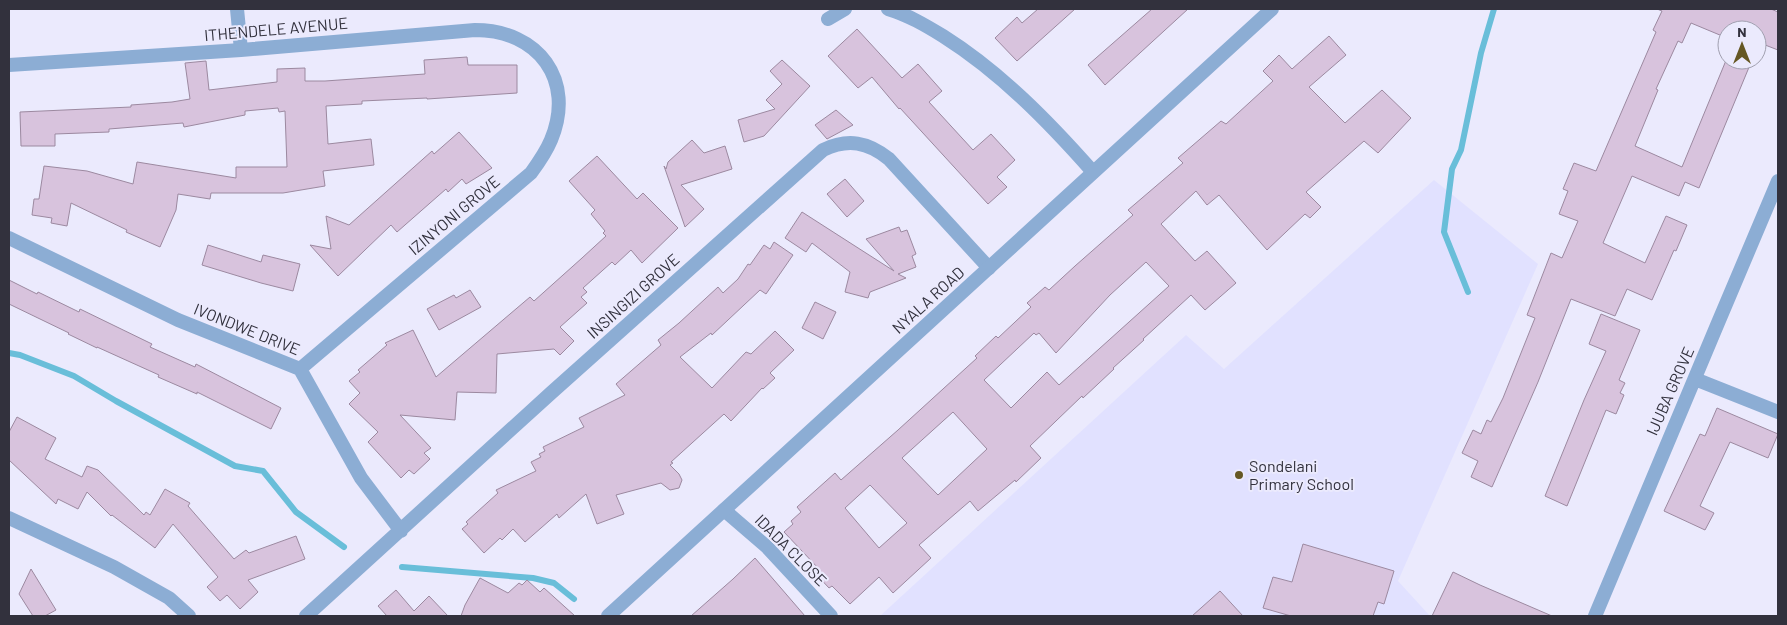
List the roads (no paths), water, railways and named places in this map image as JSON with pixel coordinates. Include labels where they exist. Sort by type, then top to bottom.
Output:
[{"type":"street","points":[[237,9],[241,50]]},
{"type":"street","points":[[828,19],[844,9]]},
{"type":"street","points":[[888,9],[906,15],[921,23],[963,49],[999,76],[1059,133],[1093,172]]},
{"type":"street","name":"NYALA ROAD","points":[[608,616],[1272,9]]},
{"type":"street","name":"ITHENDELE AVENUE","points":[[9,65],[241,50],[488,30],[517,38],[539,54]]},
{"type":"street","name":"IZINYONI GROVE","points":[[300,369],[531,173],[551,140],[556,125],[558,108],[557,87],[551,69],[539,54]]},
{"type":"street","name":"INSINGIZI GROVE","points":[[306,616],[558,387],[824,150],[833,146],[854,143],[867,145],[879,151],[889,159],[989,268]]},
{"type":"street","name":"IJUBA GROVE","points":[[1595,616],[1659,460],[1778,181]]},
{"type":"street","name":"IVONDWE DRIVE","points":[[9,238],[178,320],[300,369],[361,478],[401,531]]},
{"type":"street","points":[[1695,379],[1778,412]]},
{"type":"street","name":"IDADA CLOSE","points":[[724,510],[767,546],[831,616]]},
{"type":"street","points":[[9,518],[114,567],[169,598],[189,616]]},
{"type":"waterway","points":[[1468,292],[1444,232],[1452,169],[1461,150],[1481,53],[1494,9]]},
{"type":"waterway","points":[[9,353],[20,355],[74,376],[235,466],[263,471],[296,512],[344,547]]},
{"type":"waterway","points":[[402,567],[533,578],[554,583],[574,599]]},
{"type":"place","name":"Sondelani Primary School","points":[[1239,475]]}]
